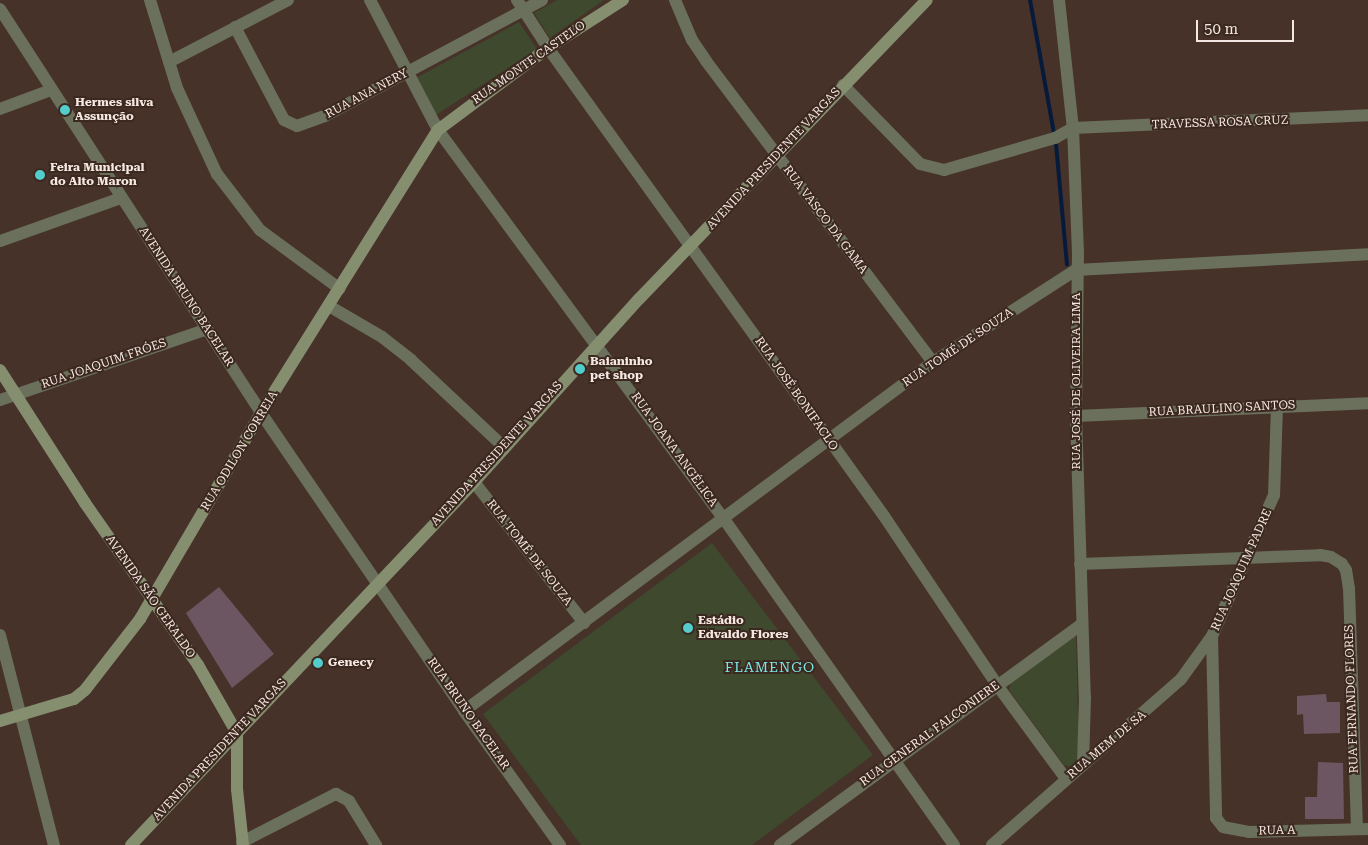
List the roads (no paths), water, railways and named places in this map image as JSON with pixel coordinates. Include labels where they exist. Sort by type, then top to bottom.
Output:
[{"type":"main road","name":"RUA MONTE CASTELO","points":[[438,130],[548,48],[622,0]]},
{"type":"main road","name":"AVENIDA PRESIDENTE VARGAS","points":[[131,845],[238,733],[376,582],[474,482],[597,344],[692,247],[921,1]]},
{"type":"main road","name":"RUA ODILON CORREIA","points":[[0,722],[58,706],[84,690],[150,600],[262,413],[438,130]]},
{"type":"main road","name":"AVENIDA SÃO GERALDO","points":[[0,370],[150,600],[198,665],[238,733]]},
{"type":"main road","points":[[238,733],[237,789],[242,844]]},
{"type":"street","points":[[150,0],[169,62],[205,155],[245,214],[275,244],[340,288]]},
{"type":"street","points":[[169,62],[288,0]]},
{"type":"street","name":"RUA JOANA ANGÉLICA","points":[[370,0],[438,130],[724,519],[954,845]]},
{"type":"street","name":"RUA ANA NERY","points":[[235,27],[284,120],[290,125],[306,124],[407,73],[520,5],[542,0]]},
{"type":"street","name":"RUA VASCO DA GAMA","points":[[675,0],[692,40],[933,362]]},
{"type":"street","name":"RUA JOSÉ DE OLIVEIRA LIMA","points":[[1059,0],[1073,128],[1076,270],[1076,416],[1082,624],[1083,764]]},
{"type":"street","name":"RUA JOSÉ BONIFACLO","points":[[520,5],[548,48],[692,247],[829,442],[890,524],[997,685],[1066,780]]},
{"type":"street","name":"AVENIDA BRUNO BACELAR","points":[[0,9],[50,90],[262,413],[376,582]]},
{"type":"street","points":[[843,85],[903,149],[920,164],[933,169],[953,170],[1049,139],[1073,128]]},
{"type":"street","points":[[0,109],[50,90]]},
{"type":"street","name":"TRAVESSA ROSA CRUZ","points":[[1073,128],[1368,116]]},
{"type":"street","points":[[0,241],[121,198]]},
{"type":"street","name":"RUA TOMÉ DE SOUZA","points":[[464,711],[829,442],[933,362],[1076,270],[1368,254]]},
{"type":"street","points":[[329,306],[382,337],[411,360],[504,447]]},
{"type":"street","name":"RUA JOAQUIM FRÓES","points":[[0,400],[207,329]]},
{"type":"street","name":"RUA BRAULINO SANTOS","points":[[1076,416],[1368,403]]},
{"type":"street","name":"RUA JOAQUIM PADRE","points":[[1215,794],[1212,636],[1274,494],[1277,406]]},
{"type":"street","name":"RUA TOMÉ DE SOUZA","points":[[474,482],[584,623]]},
{"type":"street","name":"RUA FERNANDO FLORES","points":[[1247,557],[1326,555],[1337,559],[1346,570],[1362,829]]},
{"type":"street","points":[[1080,564],[1247,557]]},
{"type":"street","name":"RUA BRUNO BACELAR","points":[[376,582],[464,711],[560,845]]},
{"type":"street","name":"RUA GENERAL FALCONIERE","points":[[780,845],[1082,624]]},
{"type":"street","points":[[0,635],[54,845]]},
{"type":"street","name":"RUA MEM DE SA","points":[[992,845],[1181,679],[1212,636]]},
{"type":"street","points":[[242,844],[336,794],[349,801],[376,845]]},
{"type":"street","name":"RUA A","points":[[1215,794],[1216,818],[1223,827],[1231,830],[1362,829]]},
{"type":"waterway","points":[[1030,0],[1056,144],[1067,265]]},
{"type":"place","name":"Hermes silva Assunção","points":[[65,110]]},
{"type":"place","name":"Feira Municipal do Alto Maron","points":[[40,175]]},
{"type":"place","name":"Baianinho pet shop","points":[[580,369]]},
{"type":"place","name":"Estádio Edvaldo Flores","points":[[688,628]]},
{"type":"place","name":"Genecy","points":[[318,663]]},
{"type":"district","name":"FLAMENGO","points":[[770,667]]}]
